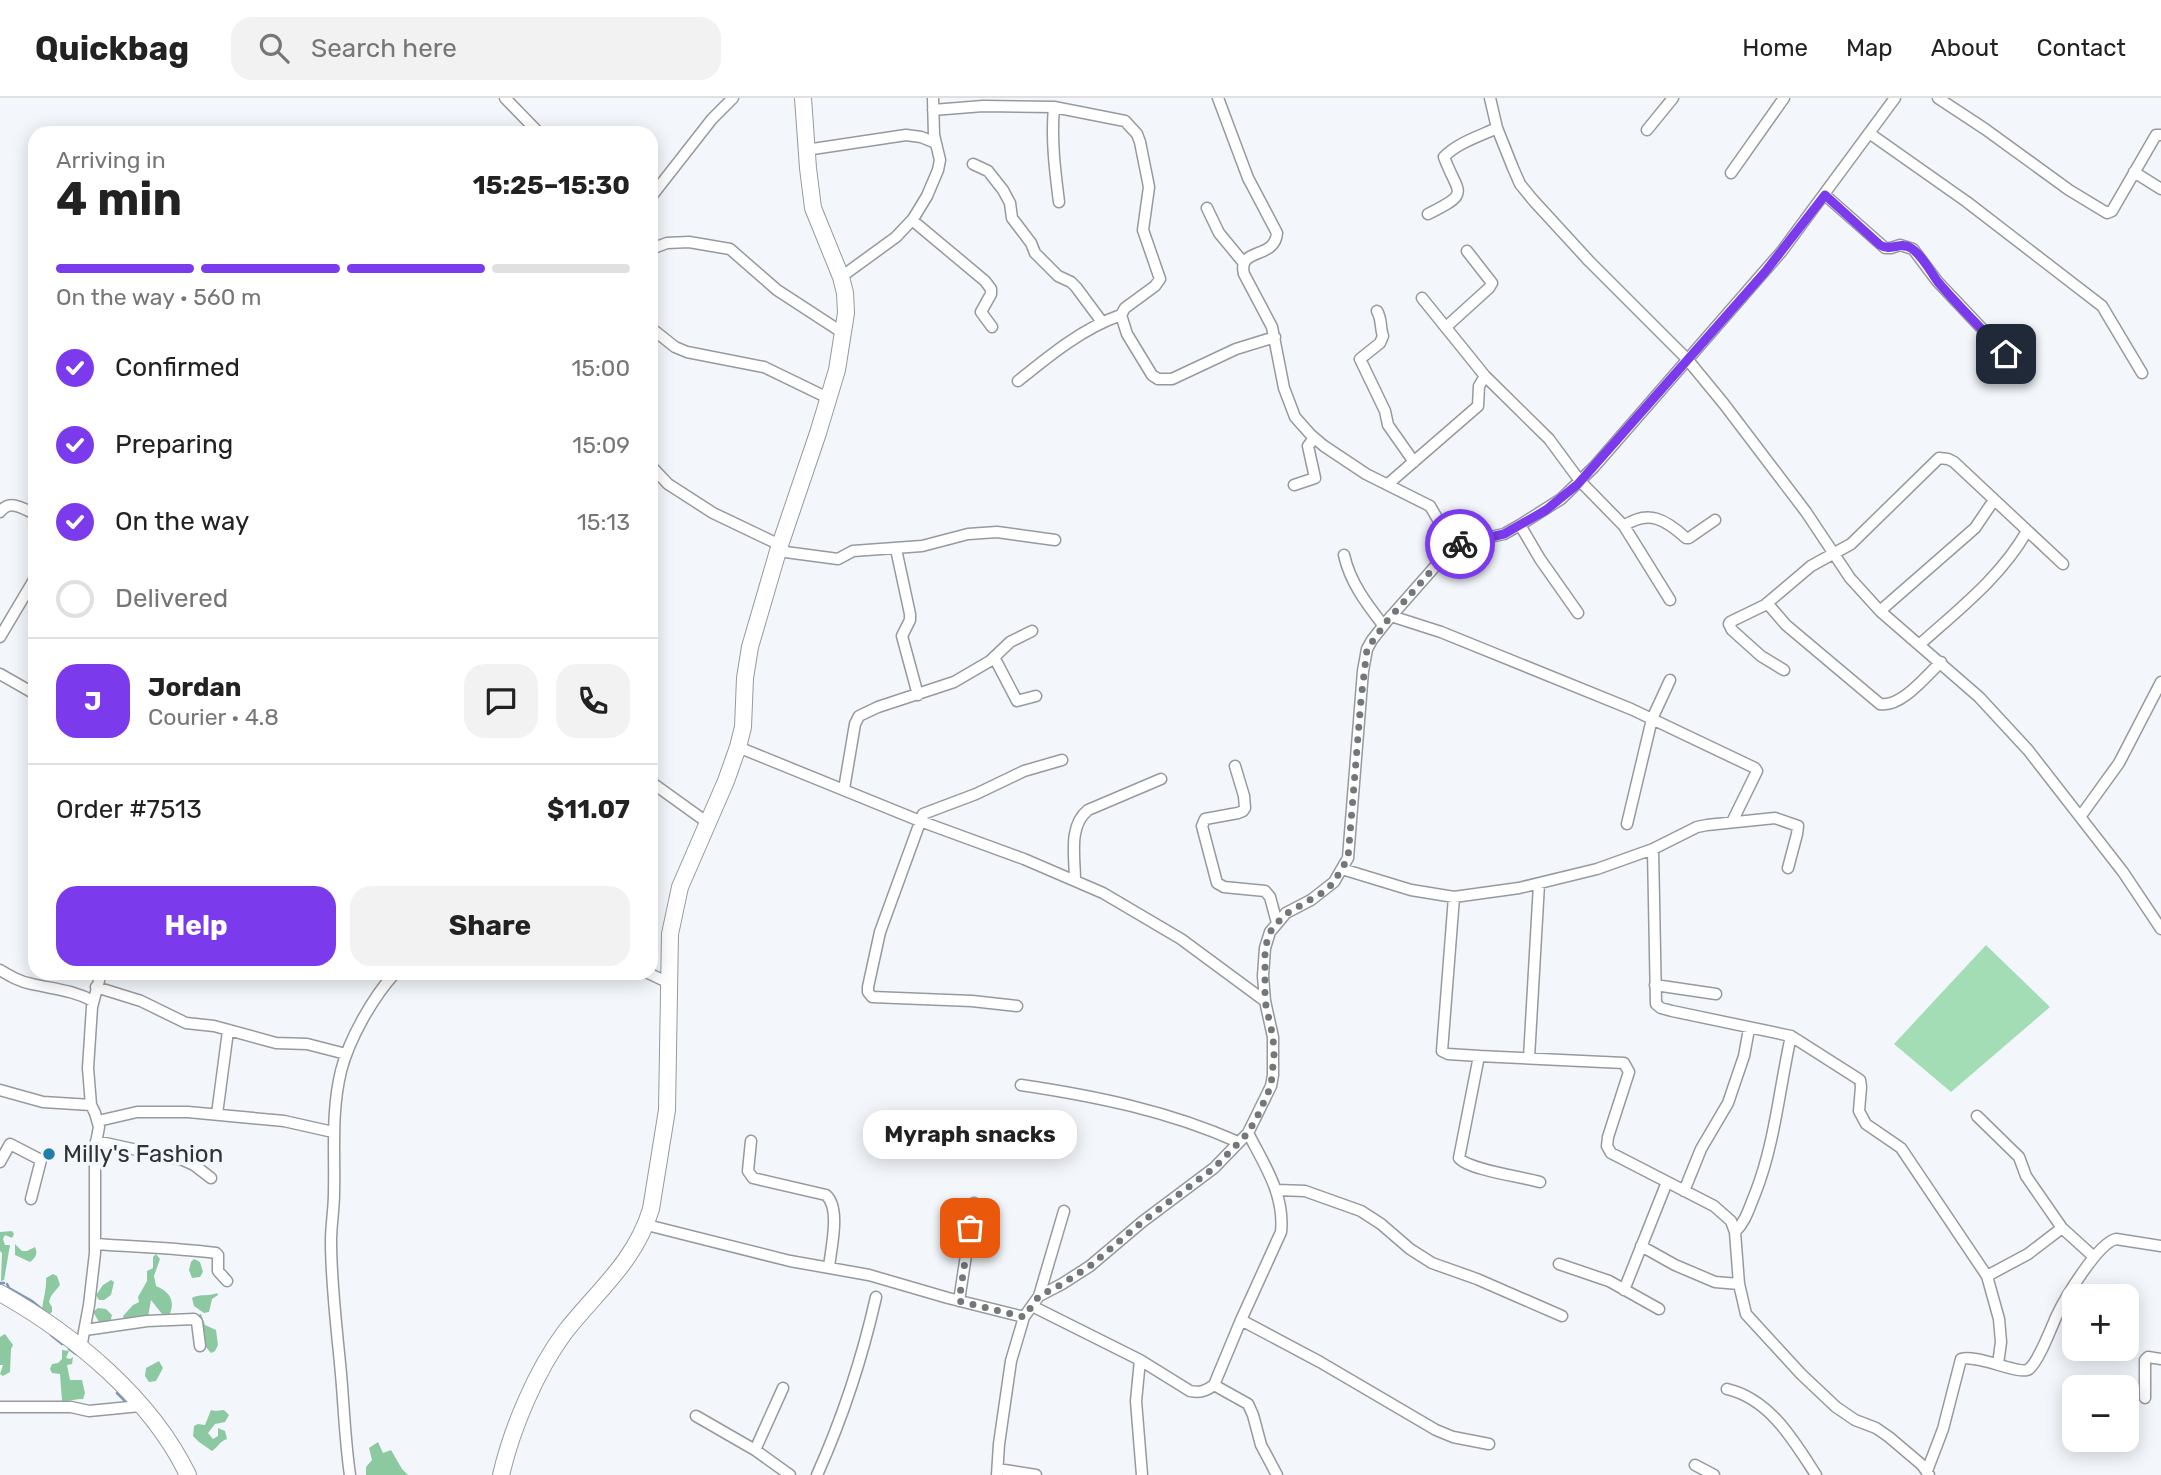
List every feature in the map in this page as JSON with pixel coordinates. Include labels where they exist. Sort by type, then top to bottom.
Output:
[{"type":"street","points":[[505,98],[531,126]]},
{"type":"street","points":[[658,188],[712,119],[733,98]]},
{"type":"street","points":[[501,1475],[518,1421],[555,1346],[623,1265],[647,1225],[667,1110],[670,934],[680,887],[738,747],[743,727],[750,647],[837,370],[846,313],[845,293],[813,208],[803,98]]},
{"type":"street","points":[[841,277],[895,237],[912,220],[927,196],[940,160],[933,98]]},
{"type":"street","points":[[1219,98],[1248,178],[1277,233],[1272,246],[1243,262]]},
{"type":"street","points":[[1490,98],[1497,128],[1521,184],[1533,200],[1579,251],[1687,359],[1806,512],[1850,578],[1880,611],[1941,662],[1991,709],[2028,750],[2123,872],[2161,929]]},
{"type":"street","points":[[1647,130],[1672,98]]},
{"type":"street","points":[[1731,173],[1784,98]]},
{"type":"street","points":[[1039,1296],[1090,1266],[1142,1222],[1214,1168],[1248,1133],[1271,1086],[1273,1074],[1273,1037],[1265,1001],[1265,948],[1270,932],[1277,923],[1286,914],[1325,891],[1334,882],[1348,858],[1365,660],[1367,649],[1387,620],[1454,547],[1504,534],[1546,510],[1580,481],[1774,262],[1895,98]]},
{"type":"street","points":[[1938,98],[2104,213],[2112,211],[2155,135],[2161,135]]},
{"type":"street","points":[[933,110],[1038,103],[1125,121],[1132,127],[1140,142],[1149,187],[1143,230],[1160,279],[1155,286],[1125,308],[1121,315],[1102,322],[1050,355],[1018,381]]},
{"type":"street","points":[[1054,107],[1055,175],[1059,202]]},
{"type":"street","points":[[1428,214],[1450,203],[1458,192],[1458,185],[1444,157],[1461,145],[1497,128]]},
{"type":"street","points":[[1869,134],[1967,202],[2102,306],[2142,373]]},
{"type":"street","points":[[806,150],[906,135],[936,142]]},
{"type":"street","points":[[973,164],[988,171],[1003,190],[1010,203],[1012,218],[1031,243],[1035,253],[1058,276],[1076,287],[1102,322]]},
{"type":"street","points":[[2134,172],[2161,188]]},
{"type":"street","points":[[1825,195],[1880,245],[1885,248],[1900,245],[1913,249],[1946,290],[2022,371]]},
{"type":"street","points":[[1207,208],[1219,233],[1243,262],[1244,274],[1272,327],[1284,388],[1295,416],[1314,438],[1366,474],[1430,506],[1454,547]]},
{"type":"street","points":[[912,220],[969,266],[989,286],[991,294],[981,312],[992,327]]},
{"type":"street","points":[[658,246],[689,242],[730,249],[778,290],[843,333]]},
{"type":"street","points":[[1446,327],[1492,283],[1467,251]]},
{"type":"street","points":[[1422,298],[1485,376],[1549,439],[1580,481],[1624,526],[1670,600]]},
{"type":"street","points":[[1377,311],[1383,337],[1380,343],[1360,359],[1385,411],[1388,425],[1414,462]]},
{"type":"street","points":[[1121,315],[1127,334],[1152,375],[1165,381],[1236,349],[1275,337]]},
{"type":"street","points":[[658,333],[687,352],[764,367],[828,398]]},
{"type":"street","points":[[1388,484],[1478,406],[1479,386],[1485,376]]},
{"type":"street","points":[[1294,485],[1315,478],[1308,446],[1314,438]]},
{"type":"street","points":[[1784,670],[1761,656],[1732,630],[1729,624],[1731,621],[1767,603],[1811,566],[1851,544],[1938,458],[1954,462],[2063,564]]},
{"type":"street","points":[[658,473],[668,484],[713,513],[779,548],[838,559],[853,551],[922,546],[968,534],[997,532],[1055,540]]},
{"type":"street","points":[[1880,611],[1975,528],[1994,500]]},
{"type":"street","points":[[0,513],[5,506],[13,504],[28,511]]},
{"type":"street","points":[[1624,526],[1639,519],[1657,518],[1671,524],[1689,538],[1715,520]]},
{"type":"street","points":[[1520,525],[1578,613]]},
{"type":"street","points":[[1919,645],[1984,586],[2027,531]]},
{"type":"street","points":[[896,549],[910,614],[902,636],[918,695]]},
{"type":"street","points":[[1344,555],[1355,586],[1387,620],[1441,632],[1652,719],[1757,769],[1732,821]]},
{"type":"street","points":[[0,637],[28,590]]},
{"type":"street","points":[[1767,603],[1786,625],[1880,704],[1891,704],[1900,700],[1941,662]]},
{"type":"street","points":[[844,789],[857,719],[878,707],[954,682],[994,657],[1010,642],[1032,631]]},
{"type":"street","points":[[994,657],[1017,701],[1037,695]]},
{"type":"street","points":[[0,674],[28,690]]},
{"type":"street","points":[[1627,824],[1652,719],[1670,680]]},
{"type":"street","points":[[2080,817],[2119,764],[2161,682]]},
{"type":"street","points":[[738,747],[920,821],[1024,859],[1102,893],[1181,939],[1265,1001]]},
{"type":"street","points":[[1017,1006],[972,1001],[872,997],[868,992],[880,932],[925,812],[976,794],[1024,771],[1062,760]]},
{"type":"street","points":[[1235,766],[1245,807],[1238,813],[1205,820],[1202,826],[1206,846],[1217,883],[1224,887],[1265,891],[1270,897],[1277,923]]},
{"type":"street","points":[[1074,881],[1075,826],[1081,816],[1088,810],[1161,779]]},
{"type":"street","points":[[658,787],[708,823]]},
{"type":"street","points":[[1342,869],[1411,890],[1454,897],[1539,884],[1597,869],[1653,849],[1697,827],[1775,818],[1798,826],[1788,868]]},
{"type":"street","points":[[1653,849],[1656,1004],[1661,1008],[1749,1029],[1791,1036],[1860,1080],[1859,1111],[1866,1124],[1900,1148],[1987,1276],[1999,1319],[2001,1342],[1998,1364]]},
{"type":"street","points":[[1529,1058],[1539,884]]},
{"type":"street","points":[[1454,897],[1442,1051],[1448,1054],[1627,1065],[1629,1072],[1607,1146],[1614,1156],[1685,1191],[1721,1211],[1731,1221],[1735,1232],[1739,1284],[1746,1314],[1801,1374],[1836,1407],[1889,1437],[1926,1470]]},
{"type":"street","points":[[0,970],[31,984],[82,995],[93,1002]]},
{"type":"street","points":[[658,978],[669,983]]},
{"type":"street","points":[[81,1348],[96,1244],[98,1121],[91,1105],[88,1068],[93,1002],[98,980]]},
{"type":"street","points":[[350,1475],[343,1426],[334,1303],[331,1239],[334,1195],[332,1132],[346,1054],[375,998],[389,980]]},
{"type":"street","points":[[1655,985],[1716,993]]},
{"type":"street","points":[[96,987],[141,1001],[186,1023],[214,1026],[276,1043],[307,1044],[346,1054]]},
{"type":"street","points":[[1685,1191],[1701,1149],[1728,1103],[1744,1056],[1749,1029]]},
{"type":"street","points":[[217,1114],[228,1031]]},
{"type":"street","points":[[1735,1232],[1746,1217],[1766,1164],[1791,1036]]},
{"type":"street","points":[[1479,1056],[1459,1158],[1463,1163],[1486,1170],[1540,1182]]},
{"type":"street","points":[[1021,1085],[1086,1095],[1125,1105],[1201,1125],[1238,1142]]},
{"type":"street","points":[[0,1091],[43,1102],[91,1105]]},
{"type":"street","points":[[98,1121],[137,1112],[217,1114],[284,1121],[332,1132]]},
{"type":"street","points":[[1977,1116],[2019,1157],[2026,1175],[2062,1228],[2094,1257]]},
{"type":"street","points":[[1032,1306],[1140,1360],[1190,1391],[1207,1391],[1214,1385],[1281,1232],[1281,1209],[1277,1190],[1248,1133]]},
{"type":"street","points":[[0,1162],[4,1141],[41,1160],[31,1199]]},
{"type":"street","points":[[96,1141],[183,1160],[211,1178]]},
{"type":"street","points":[[751,1141],[748,1171],[753,1178],[830,1198],[834,1209],[829,1267]]},
{"type":"street","points":[[1624,1290],[1667,1182]]},
{"type":"street","points":[[1277,1190],[1305,1191],[1361,1211],[1432,1263],[1562,1316]]},
{"type":"street","points":[[959,1301],[974,1203]]},
{"type":"street","points":[[1036,1475],[998,1472],[999,1444],[1011,1361],[1024,1317],[1039,1296],[1064,1211]]},
{"type":"street","points":[[647,1225],[790,1261],[869,1275],[1024,1317]]},
{"type":"street","points":[[1987,1276],[2028,1254],[2062,1228]]},
{"type":"street","points":[[1914,1475],[1926,1470],[1943,1429],[1961,1359],[1998,1364],[2019,1371],[2029,1369],[2059,1311],[2094,1257],[2109,1241],[2116,1239],[2161,1246]]},
{"type":"street","points":[[96,1244],[144,1248],[172,1247],[216,1253],[218,1271],[226,1281]]},
{"type":"street","points":[[1641,1245],[1675,1265],[1715,1282],[1739,1284]]},
{"type":"street","points":[[1559,1264],[1609,1281],[1659,1309]]},
{"type":"street","points":[[0,1293],[34,1312],[81,1348],[120,1383],[164,1434],[188,1475]]},
{"type":"street","points":[[817,1475],[845,1409],[876,1297]]},
{"type":"street","points":[[85,1330],[147,1321],[194,1319],[197,1322],[200,1346]]},
{"type":"street","points":[[1241,1320],[1320,1362],[1436,1430],[1453,1437],[1489,1444]]},
{"type":"street","points":[[2145,1398],[2144,1360],[2148,1357],[2161,1359]]},
{"type":"street","points":[[1140,1360],[1136,1401],[1142,1475]]},
{"type":"street","points":[[1214,1385],[1248,1404],[1254,1415],[1261,1445],[1277,1475]]},
{"type":"street","points":[[755,1450],[783,1388]]},
{"type":"street","points":[[1727,1389],[1743,1393],[1763,1407],[1781,1425],[1816,1475]]},
{"type":"street","points":[[0,1407],[71,1407],[89,1411],[140,1406]]},
{"type":"street","points":[[696,1416],[755,1450],[790,1475]]},
{"type":"street","points":[[1695,1465],[1714,1475]]},
{"type":"green space","points":[[1986,945],[2050,1007],[1951,1092],[1894,1044]]},
{"type":"green space","points":[[12,1231],[12,1238],[5,1235],[3,1239],[5,1245],[10,1245],[4,1280],[1,1281],[0,1232]]},
{"type":"green space","points":[[15,1244],[22,1251],[35,1247],[35,1257],[30,1262],[15,1255]]},
{"type":"green space","points":[[156,1254],[160,1259],[154,1276],[156,1286],[165,1291],[172,1301],[169,1316],[162,1314],[151,1300],[148,1317],[125,1324],[123,1316],[139,1302],[138,1297],[147,1281],[147,1271],[153,1268],[153,1257]]},
{"type":"green space","points":[[194,1259],[200,1262],[203,1272],[200,1277],[192,1278],[189,1270]]},
{"type":"green space","points":[[53,1274],[57,1276],[60,1285],[51,1296],[49,1302],[52,1312],[47,1316],[42,1313],[46,1278]]},
{"type":"green space","points":[[111,1280],[114,1282],[111,1295],[99,1300],[96,1295],[103,1285]]},
{"type":"green space","points":[[217,1293],[212,1299],[209,1312],[204,1313],[194,1306],[192,1298]]},
{"type":"green space","points":[[98,1308],[106,1309],[112,1315],[110,1323],[101,1325],[93,1312]]},
{"type":"green space","points":[[201,1314],[205,1325],[216,1330],[218,1345],[211,1353],[202,1336],[198,1315]]},
{"type":"green space","points":[[5,1334],[13,1345],[10,1372],[3,1376],[0,1374],[3,1365],[0,1365],[0,1337]]},
{"type":"green space","points":[[62,1350],[69,1351],[66,1358],[73,1357],[72,1364],[67,1365],[70,1380],[82,1380],[85,1393],[83,1399],[62,1401],[60,1374],[52,1373],[50,1369],[52,1364],[62,1359]]},
{"type":"green space","points":[[159,1361],[163,1368],[156,1381],[149,1382],[145,1376],[146,1368]]},
{"type":"green space","points":[[211,1410],[224,1410],[229,1415],[225,1422],[215,1424],[208,1433],[213,1439],[218,1436],[218,1428],[225,1431],[227,1439],[212,1451],[193,1436],[194,1426],[205,1425]]},
{"type":"green space","points":[[378,1442],[383,1453],[391,1450],[408,1475],[366,1475],[366,1467],[372,1460],[369,1448]]},
{"type":"waterway","points":[[7,1284],[44,1311]]},
{"type":"waterway","points":[[51,1335],[62,1344]]},
{"type":"waterway","points":[[69,1349],[76,1354]]},
{"type":"waterway","points":[[117,1393],[124,1400]]},
{"type":"way so far","points":[[970,1228],[959,1301],[1024,1317],[1039,1296],[1090,1266],[1174,1196],[1214,1168],[1248,1133],[1271,1086],[1273,1074],[1273,1037],[1265,1001],[1264,976],[1265,948],[1270,932],[1286,914],[1325,891],[1334,882],[1348,858],[1367,649],[1387,621],[1446,554],[1460,544]]},
{"type":"place","name":"Milly's Fashion","points":[[49,1154]]},
{"type":"place","name":"Myraph snacks","points":[[970,1228]]},
{"type":"route","points":[[1460,544],[1504,534],[1546,510],[1578,484],[1765,272],[1825,195],[1880,245],[1885,248],[1900,245],[1913,249],[1937,281],[2006,354]]}]
